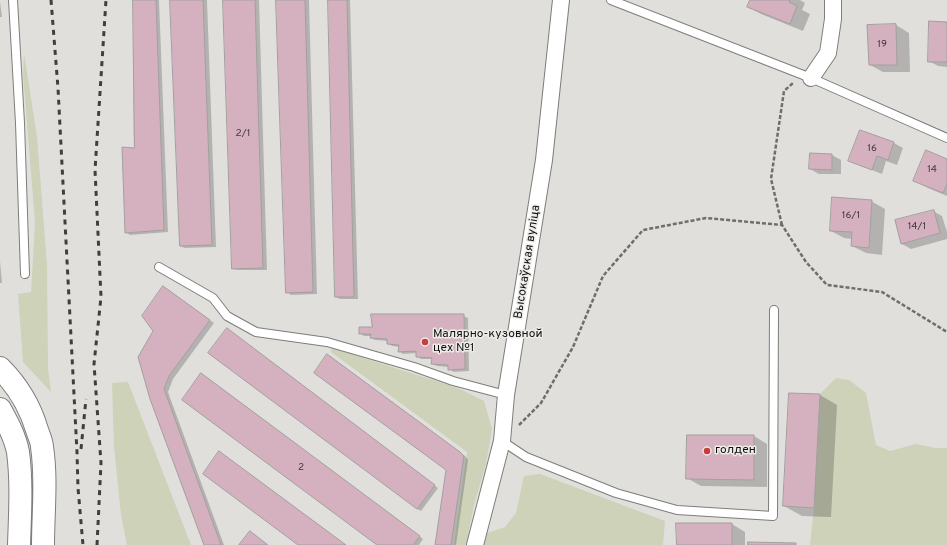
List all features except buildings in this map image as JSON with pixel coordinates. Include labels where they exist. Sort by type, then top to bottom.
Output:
[{"type":"main road","points":[[0,368],[10,378],[24,398],[34,420],[42,446],[44,472],[43,545]]},
{"type":"main road","points":[[0,409],[10,429],[17,451],[20,479],[19,545]]},
{"type":"street","name":"Высокаўская вуліца","points":[[475,545],[502,441],[506,395],[544,160],[561,0]]},
{"type":"street","points":[[811,78],[828,54],[833,19],[833,0]]},
{"type":"lane","points":[[13,0],[20,123],[25,274]]},
{"type":"lane","points":[[611,0],[811,78],[947,138]]},
{"type":"lane","points":[[159,267],[213,298],[227,316],[256,332],[327,342],[395,361],[453,381],[506,395]]},
{"type":"lane","points":[[502,441],[526,457],[624,496],[677,510],[773,516],[774,310]]},
{"type":"path","points":[[811,78],[794,81],[784,91],[771,179],[782,225],[806,262],[827,285],[882,292],[947,332]]},
{"type":"path","points":[[502,441],[541,404],[573,347],[603,276],[643,230],[706,218],[782,225]]},
{"type":"green space","points":[[24,53],[37,137],[47,265],[48,369],[51,392],[23,362],[18,294],[31,292],[35,222],[23,74]]},
{"type":"green space","points":[[332,348],[458,388],[484,401],[492,429],[486,464],[474,505],[466,545],[454,545],[467,452],[331,352]]},
{"type":"green space","points":[[836,378],[849,380],[866,393],[876,445],[890,451],[916,444],[935,448],[947,448],[947,545],[810,545],[814,508],[820,394]]},
{"type":"green space","points":[[128,382],[191,545],[127,545],[121,515],[114,447],[112,383]]},
{"type":"green space","points":[[540,474],[665,521],[663,545],[482,545],[484,534],[505,527],[516,513],[524,476]]},
{"type":"railway","points":[[51,0],[58,88],[78,488],[83,545]]},
{"type":"railway","points":[[97,545],[101,463],[94,364],[101,297],[95,170],[106,0]]},
{"type":"railway","points":[[81,449],[86,399]]},
{"type":"place","name":"Малярно-кузовной цех №1","points":[[425,342]]},
{"type":"place","name":"голден","points":[[707,451]]}]
